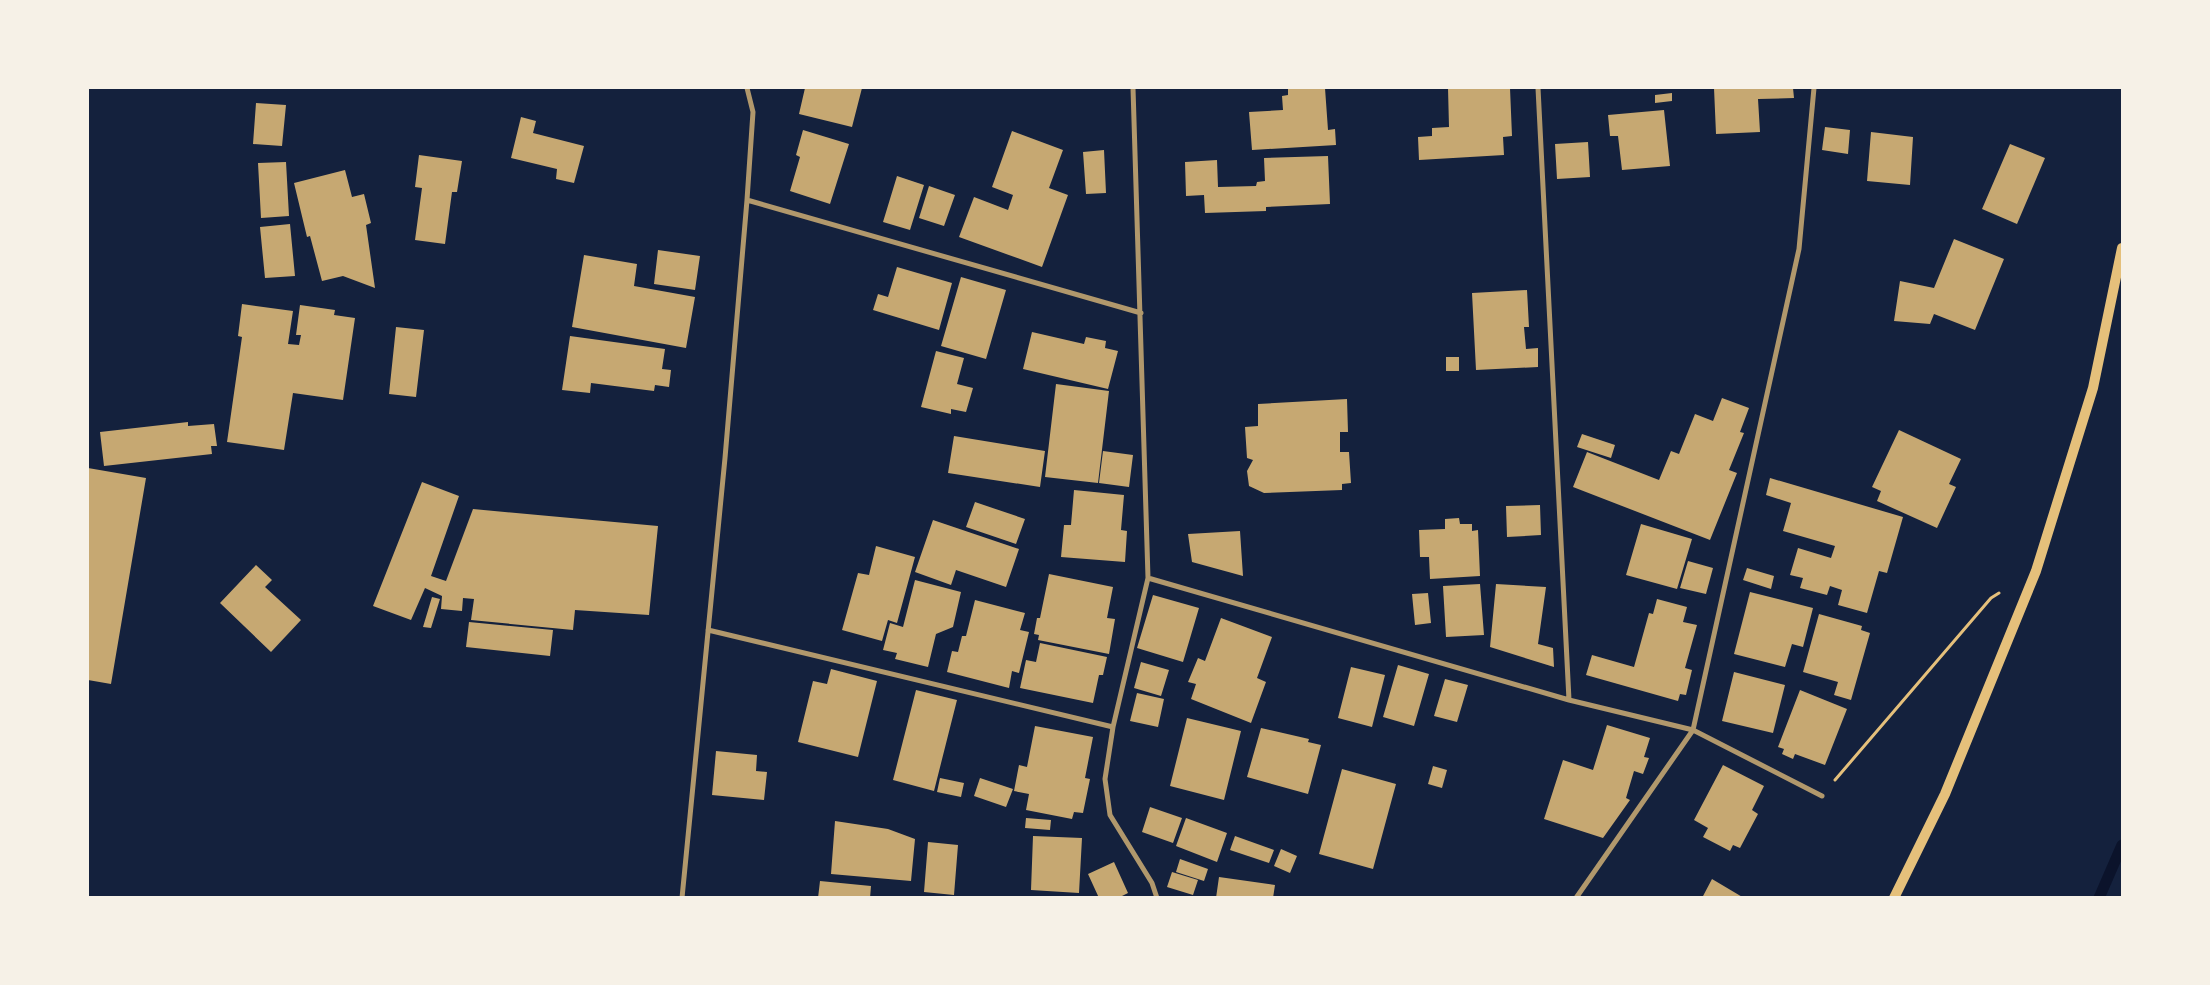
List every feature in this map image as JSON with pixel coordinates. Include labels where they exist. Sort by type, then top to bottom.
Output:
[{"type":"main road","points":[[1894,898],[1945,794],[2036,571],[2093,388],[2122,248]]},
{"type":"street","points":[[682,898],[747,200],[753,112],[746,88]]},
{"type":"street","points":[[1132,88],[1141,312],[1148,578],[1113,727],[1105,779],[1110,815],[1152,883],[1156,898]]},
{"type":"street","points":[[1538,88],[1569,700]]},
{"type":"street","points":[[1576,898],[1693,730],[1798,249],[1814,88]]},
{"type":"street","points":[[747,200],[1141,312]]},
{"type":"street","points":[[1148,578],[1569,700],[1693,730],[1822,796]]},
{"type":"street","points":[[708,630],[1113,727]]},
{"type":"path","points":[[1822,796],[1991,598],[2036,571]]},
{"type":"building","points":[[805,88],[862,88],[852,127],[799,114]]},
{"type":"building","points":[[1288,88],[1325,88],[1328,130],[1335,129],[1336,145],[1252,150],[1249,112],[1283,110],[1282,96],[1288,95]]},
{"type":"building","points":[[1448,88],[1510,88],[1512,136],[1503,137],[1504,155],[1419,160],[1418,137],[1432,136],[1432,128],[1449,127]]},
{"type":"building","points":[[1714,88],[1793,88],[1794,98],[1758,99],[1760,132],[1716,134]]},
{"type":"building","points":[[1672,93],[1672,101],[1655,103],[1655,95]]},
{"type":"building","points":[[256,103],[286,105],[282,146],[253,144]]},
{"type":"building","points":[[1664,110],[1670,166],[1622,170],[1618,136],[1610,136],[1608,115]]},
{"type":"building","points":[[521,117],[536,121],[533,133],[584,146],[574,183],[556,179],[557,169],[511,158]]},
{"type":"building","points":[[1825,127],[1850,130],[1848,154],[1822,150]]},
{"type":"building","points":[[803,130],[849,144],[830,204],[790,191],[800,157],[796,155]]},
{"type":"building","points":[[1012,131],[1063,150],[1049,188],[1068,195],[1042,267],[959,237],[974,197],[1008,210],[1013,195],[992,187]]},
{"type":"building","points":[[1871,132],[1913,137],[1910,185],[1867,181]]},
{"type":"building","points":[[1588,142],[1590,177],[1557,179],[1555,144]]},
{"type":"building","points":[[2010,144],[2045,158],[2017,224],[1982,209]]},
{"type":"building","points":[[1104,150],[1106,193],[1086,194],[1083,152]]},
{"type":"building","points":[[419,155],[462,161],[457,192],[452,192],[445,244],[415,240],[422,188],[415,187]]},
{"type":"building","points":[[1328,156],[1330,204],[1266,207],[1266,211],[1205,213],[1204,195],[1186,196],[1185,162],[1217,160],[1218,187],[1256,186],[1257,182],[1265,181],[1264,158]]},
{"type":"building","points":[[286,162],[289,216],[261,218],[258,163]]},
{"type":"building","points":[[345,170],[352,197],[364,194],[371,223],[366,225],[375,288],[343,276],[322,281],[310,236],[307,237],[294,183]]},
{"type":"building","points":[[897,176],[924,185],[910,230],[883,222]]},
{"type":"building","points":[[929,186],[955,195],[944,226],[919,218]]},
{"type":"building","points":[[290,224],[295,276],[265,278],[260,227]]},
{"type":"building","points":[[1954,239],[2004,259],[1975,330],[1934,314],[1930,324],[1894,321],[1900,281],[1934,288]]},
{"type":"building","points":[[658,250],[700,256],[695,290],[654,284]]},
{"type":"building","points":[[584,255],[637,264],[634,286],[695,297],[686,348],[572,327]]},
{"type":"building","points":[[897,267],[952,283],[939,330],[873,310],[878,294],[888,297]]},
{"type":"building","points":[[961,277],[1006,290],[986,359],[941,346]]},
{"type":"building","points":[[1527,290],[1529,327],[1524,327],[1526,349],[1538,348],[1538,367],[1476,370],[1472,293]]},
{"type":"building","points":[[242,304],[293,311],[288,344],[299,345],[301,335],[296,335],[300,305],[335,310],[334,315],[355,318],[343,400],[293,393],[284,450],[227,442],[242,337],[238,336]]},
{"type":"building","points":[[396,327],[424,330],[416,397],[389,394]]},
{"type":"building","points":[[1032,332],[1084,344],[1086,337],[1106,341],[1105,348],[1118,351],[1108,389],[1023,369]]},
{"type":"building","points":[[570,336],[665,349],[662,369],[671,370],[669,387],[655,385],[654,391],[591,383],[590,393],[562,390]]},
{"type":"building","points":[[936,351],[964,358],[957,384],[973,388],[966,412],[951,409],[951,414],[921,407]]},
{"type":"building","points":[[1446,357],[1459,357],[1459,371],[1446,371]]},
{"type":"building","points":[[1056,384],[1109,391],[1098,483],[1045,477]]},
{"type":"building","points":[[1722,398],[1749,408],[1740,432],[1744,433],[1729,470],[1737,473],[1710,540],[1573,487],[1587,452],[1659,480],[1671,451],[1679,454],[1695,414],[1713,421]]},
{"type":"building","points":[[1347,399],[1348,432],[1340,432],[1340,452],[1349,452],[1351,483],[1342,484],[1342,490],[1264,493],[1249,486],[1247,471],[1253,460],[1247,458],[1245,427],[1258,426],[1258,404]]},
{"type":"building","points":[[188,422],[188,426],[214,424],[217,446],[211,446],[212,454],[104,466],[100,432]]},
{"type":"building","points":[[1899,430],[1961,459],[1949,484],[1956,487],[1937,528],[1877,501],[1881,491],[1872,487]]},
{"type":"building","points":[[1582,434],[1615,445],[1611,458],[1577,447]]},
{"type":"building","points":[[954,436],[1045,451],[1040,487],[948,473]]},
{"type":"building","points":[[1103,451],[1133,455],[1129,487],[1099,483]]},
{"type":"building","points":[[88,468],[146,478],[111,684],[88,680]]},
{"type":"building","points":[[1770,478],[1903,517],[1887,573],[1879,571],[1867,613],[1838,605],[1842,590],[1830,586],[1827,595],[1800,588],[1803,578],[1790,575],[1798,548],[1831,558],[1835,546],[1783,531],[1791,503],[1766,495]]},
{"type":"building","points":[[422,482],[459,496],[431,576],[446,581],[473,509],[658,526],[649,615],[575,610],[573,630],[471,620],[474,599],[463,598],[462,611],[441,609],[442,596],[425,588],[411,620],[373,606]]},
{"type":"building","points":[[1074,490],[1124,495],[1121,530],[1127,531],[1125,562],[1061,557],[1064,525],[1071,525]]},
{"type":"building","points":[[975,502],[1025,519],[1016,544],[966,527]]},
{"type":"building","points":[[1540,505],[1541,535],[1507,537],[1506,506]]},
{"type":"building","points":[[1459,518],[1460,524],[1472,524],[1472,531],[1478,530],[1480,576],[1430,579],[1429,557],[1420,557],[1419,530],[1445,529],[1445,519]]},
{"type":"building","points":[[933,520],[1019,549],[1006,587],[956,570],[951,585],[915,572]]},
{"type":"building","points":[[1641,524],[1692,539],[1677,589],[1626,575]]},
{"type":"building","points":[[1240,531],[1243,576],[1192,562],[1188,534]]},
{"type":"building","points":[[876,546],[915,557],[897,623],[888,620],[882,641],[842,630],[858,573],[869,575]]},
{"type":"building","points":[[1688,561],[1713,568],[1706,594],[1680,588]]},
{"type":"building","points":[[256,565],[272,580],[265,587],[301,620],[271,652],[220,603]]},
{"type":"building","points":[[1747,568],[1774,576],[1771,589],[1743,580]]},
{"type":"building","points":[[1049,574],[1113,587],[1107,618],[1115,619],[1109,654],[1038,640],[1039,635],[1034,634],[1037,618],[1040,618]]},
{"type":"building","points":[[915,580],[961,592],[953,627],[936,634],[928,667],[895,659],[897,653],[883,650],[890,623],[903,627]]},
{"type":"building","points":[[1480,584],[1484,635],[1446,637],[1443,586]]},
{"type":"building","points":[[1496,584],[1546,587],[1538,644],[1553,648],[1554,667],[1490,647]]},
{"type":"building","points":[[1750,592],[1813,608],[1803,647],[1792,644],[1785,667],[1734,654]]},
{"type":"building","points":[[1428,593],[1431,623],[1415,625],[1412,594]]},
{"type":"building","points":[[1153,595],[1199,608],[1183,662],[1137,648]]},
{"type":"building","points":[[432,597],[440,599],[431,628],[423,627]]},
{"type":"building","points":[[1657,599],[1687,607],[1683,622],[1697,625],[1685,668],[1692,670],[1686,695],[1680,694],[1678,701],[1586,675],[1592,655],[1634,667],[1649,613],[1653,614]]},
{"type":"building","points":[[975,600],[1025,613],[1020,630],[1029,632],[1019,673],[1012,671],[1009,688],[947,672],[952,651],[958,652],[962,636],[966,636]]},
{"type":"building","points":[[1819,614],[1862,626],[1861,630],[1870,633],[1851,700],[1834,695],[1838,682],[1803,672]]},
{"type":"building","points":[[1221,618],[1272,637],[1257,678],[1266,682],[1251,723],[1191,699],[1196,684],[1188,682],[1198,658],[1205,661]]},
{"type":"building","points":[[469,622],[553,630],[550,656],[466,647]]},
{"type":"building","points":[[1040,643],[1107,657],[1103,675],[1099,675],[1093,703],[1020,688],[1026,660],[1036,662]]},
{"type":"building","points":[[1141,662],[1169,670],[1161,696],[1134,688]]},
{"type":"building","points":[[1398,665],[1429,674],[1414,726],[1383,717]]},
{"type":"building","points":[[1351,667],[1385,675],[1372,727],[1338,718]]},
{"type":"building","points":[[831,669],[877,681],[858,757],[798,742],[813,681],[827,684]]},
{"type":"building","points":[[1734,672],[1785,685],[1773,733],[1722,721]]},
{"type":"building","points":[[1445,679],[1468,685],[1457,722],[1434,716]]},
{"type":"building","points":[[916,690],[957,700],[934,791],[893,780]]},
{"type":"building","points":[[1800,690],[1847,709],[1825,765],[1795,754],[1793,759],[1782,754],[1784,749],[1778,747]]},
{"type":"building","points":[[1137,693],[1164,699],[1158,727],[1130,721]]},
{"type":"building","points":[[1187,718],[1241,731],[1224,800],[1170,786]]},
{"type":"building","points":[[1607,725],[1650,738],[1644,757],[1649,758],[1643,774],[1634,771],[1626,798],[1630,800],[1603,838],[1544,819],[1563,760],[1593,770]]},
{"type":"building","points":[[1035,726],[1093,737],[1085,778],[1090,779],[1083,813],[1074,812],[1072,819],[1026,810],[1029,794],[1014,791],[1019,765],[1027,767]]},
{"type":"building","points":[[1261,728],[1309,739],[1308,742],[1321,745],[1308,794],[1247,777]]},
{"type":"building","points":[[716,751],[757,755],[756,771],[767,772],[764,800],[712,795]]},
{"type":"building","points":[[1723,765],[1764,786],[1752,810],[1758,814],[1740,848],[1733,845],[1730,851],[1703,837],[1708,828],[1694,820]]},
{"type":"building","points":[[1433,766],[1447,770],[1442,788],[1428,784]]},
{"type":"building","points":[[1342,769],[1396,784],[1373,869],[1319,854]]},
{"type":"building","points":[[940,778],[964,783],[961,797],[937,792]]},
{"type":"building","points":[[980,778],[1013,789],[1006,807],[974,796]]},
{"type":"building","points":[[1150,807],[1182,818],[1173,843],[1142,832]]},
{"type":"building","points":[[1026,818],[1051,820],[1050,830],[1025,828]]},
{"type":"building","points":[[1186,818],[1227,833],[1217,862],[1176,846]]},
{"type":"building","points":[[835,821],[888,829],[915,839],[911,881],[831,874]]},
{"type":"building","points":[[1033,836],[1082,838],[1079,893],[1031,890]]},
{"type":"building","points":[[1235,836],[1274,850],[1269,863],[1230,850]]},
{"type":"building","points":[[928,842],[958,845],[954,895],[924,892]]},
{"type":"building","points":[[1281,849],[1297,856],[1290,873],[1274,866]]},
{"type":"building","points":[[1180,859],[1208,869],[1204,881],[1176,872]]},
{"type":"building","points":[[1114,862],[1128,893],[1118,898],[1099,898],[1088,874]]},
{"type":"building","points":[[1172,872],[1198,880],[1193,895],[1167,887]]},
{"type":"building","points":[[1219,877],[1275,885],[1273,898],[1216,898]]},
{"type":"building","points":[[1712,879],[1744,898],[1702,898]]},
{"type":"building","points":[[820,881],[871,886],[870,898],[818,898]]},
{"type":"waterway","points":[[2099,898],[2122,845]]}]
